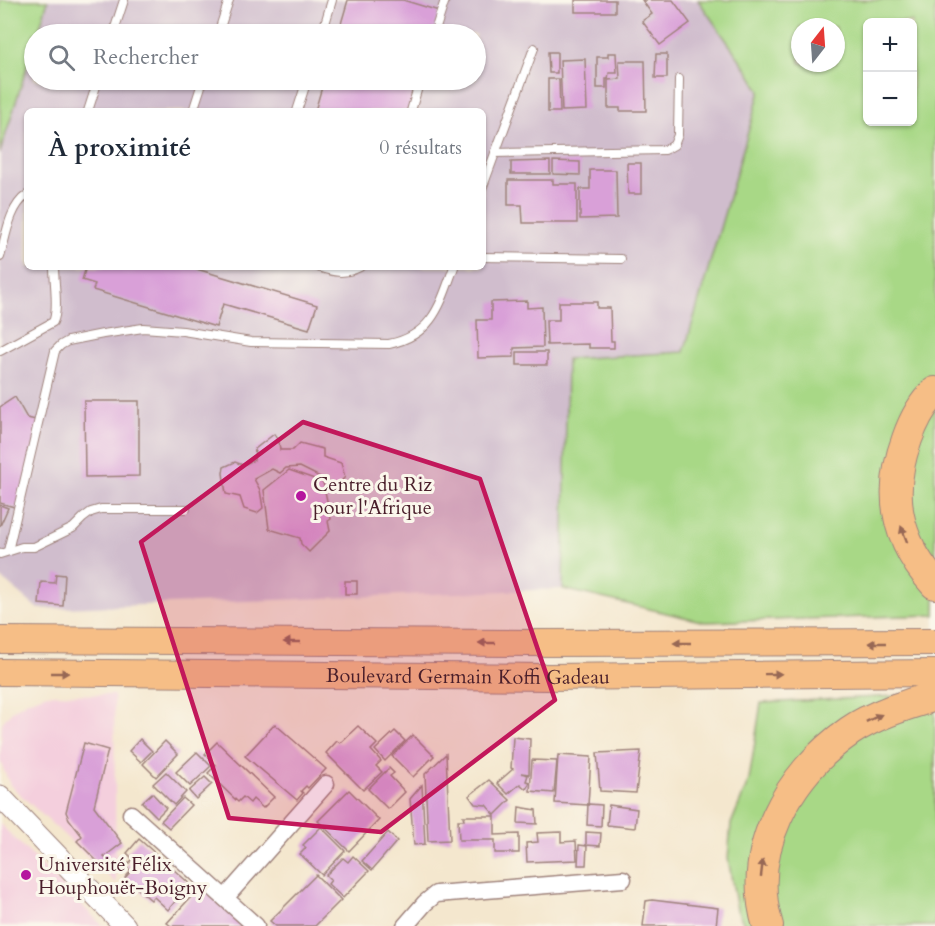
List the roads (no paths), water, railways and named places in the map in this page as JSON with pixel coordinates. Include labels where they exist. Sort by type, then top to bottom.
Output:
[{"type":"highway","points":[[935,392],[928,398],[913,423],[900,457],[897,510],[902,533],[913,554],[935,584]]},
{"type":"highway","points":[[768,926],[762,903],[760,880],[764,851],[776,819],[798,783],[827,750],[850,732],[869,720],[935,696]]},
{"type":"main road","name":"Boulevard Germain Koffi Gadeau","points":[[1,637],[523,643],[935,642]]},
{"type":"main road","name":"Boulevard Germain Koffi Gadeau","points":[[0,673],[537,677],[935,673]]},
{"type":"street","points":[[0,673],[3,662],[1,637]]},
{"type":"street","points":[[225,898],[326,784]]},
{"type":"street","points":[[0,785],[6,801],[125,926]]},
{"type":"street","points":[[131,814],[256,926]]},
{"type":"street","points":[[405,926],[436,894],[623,879]]},
{"type":"lane","points":[[116,24],[124,0]]},
{"type":"lane","points":[[221,24],[229,0]]},
{"type":"lane","points":[[325,24],[332,0]]},
{"type":"lane","points":[[436,24],[441,1]]},
{"type":"lane","points":[[486,178],[534,48]]},
{"type":"lane","points":[[495,153],[665,150],[674,145],[678,135],[679,79]]},
{"type":"lane","points":[[89,108],[95,90]]},
{"type":"lane","points":[[194,108],[200,90]]},
{"type":"lane","points":[[298,108],[304,90]]},
{"type":"lane","points":[[412,108],[417,90]]},
{"type":"lane","points":[[0,257],[12,215],[24,197]]},
{"type":"lane","points":[[486,257],[621,259]]},
{"type":"lane","points":[[0,351],[53,322],[56,312],[54,270]]},
{"type":"lane","points":[[328,270],[338,273],[353,270]]},
{"type":"lane","points":[[186,509],[101,509],[82,518],[73,528],[58,537],[34,548],[22,547],[4,552],[55,351],[61,345],[103,334],[143,328],[183,331],[251,342],[389,344],[417,333],[432,319],[453,270]]},
{"type":"place","name":"Centre du Riz pour l'Afrique","points":[[301,496]]},
{"type":"place","name":"Université Félix Houphouët-Boigny","points":[[26,875]]}]
